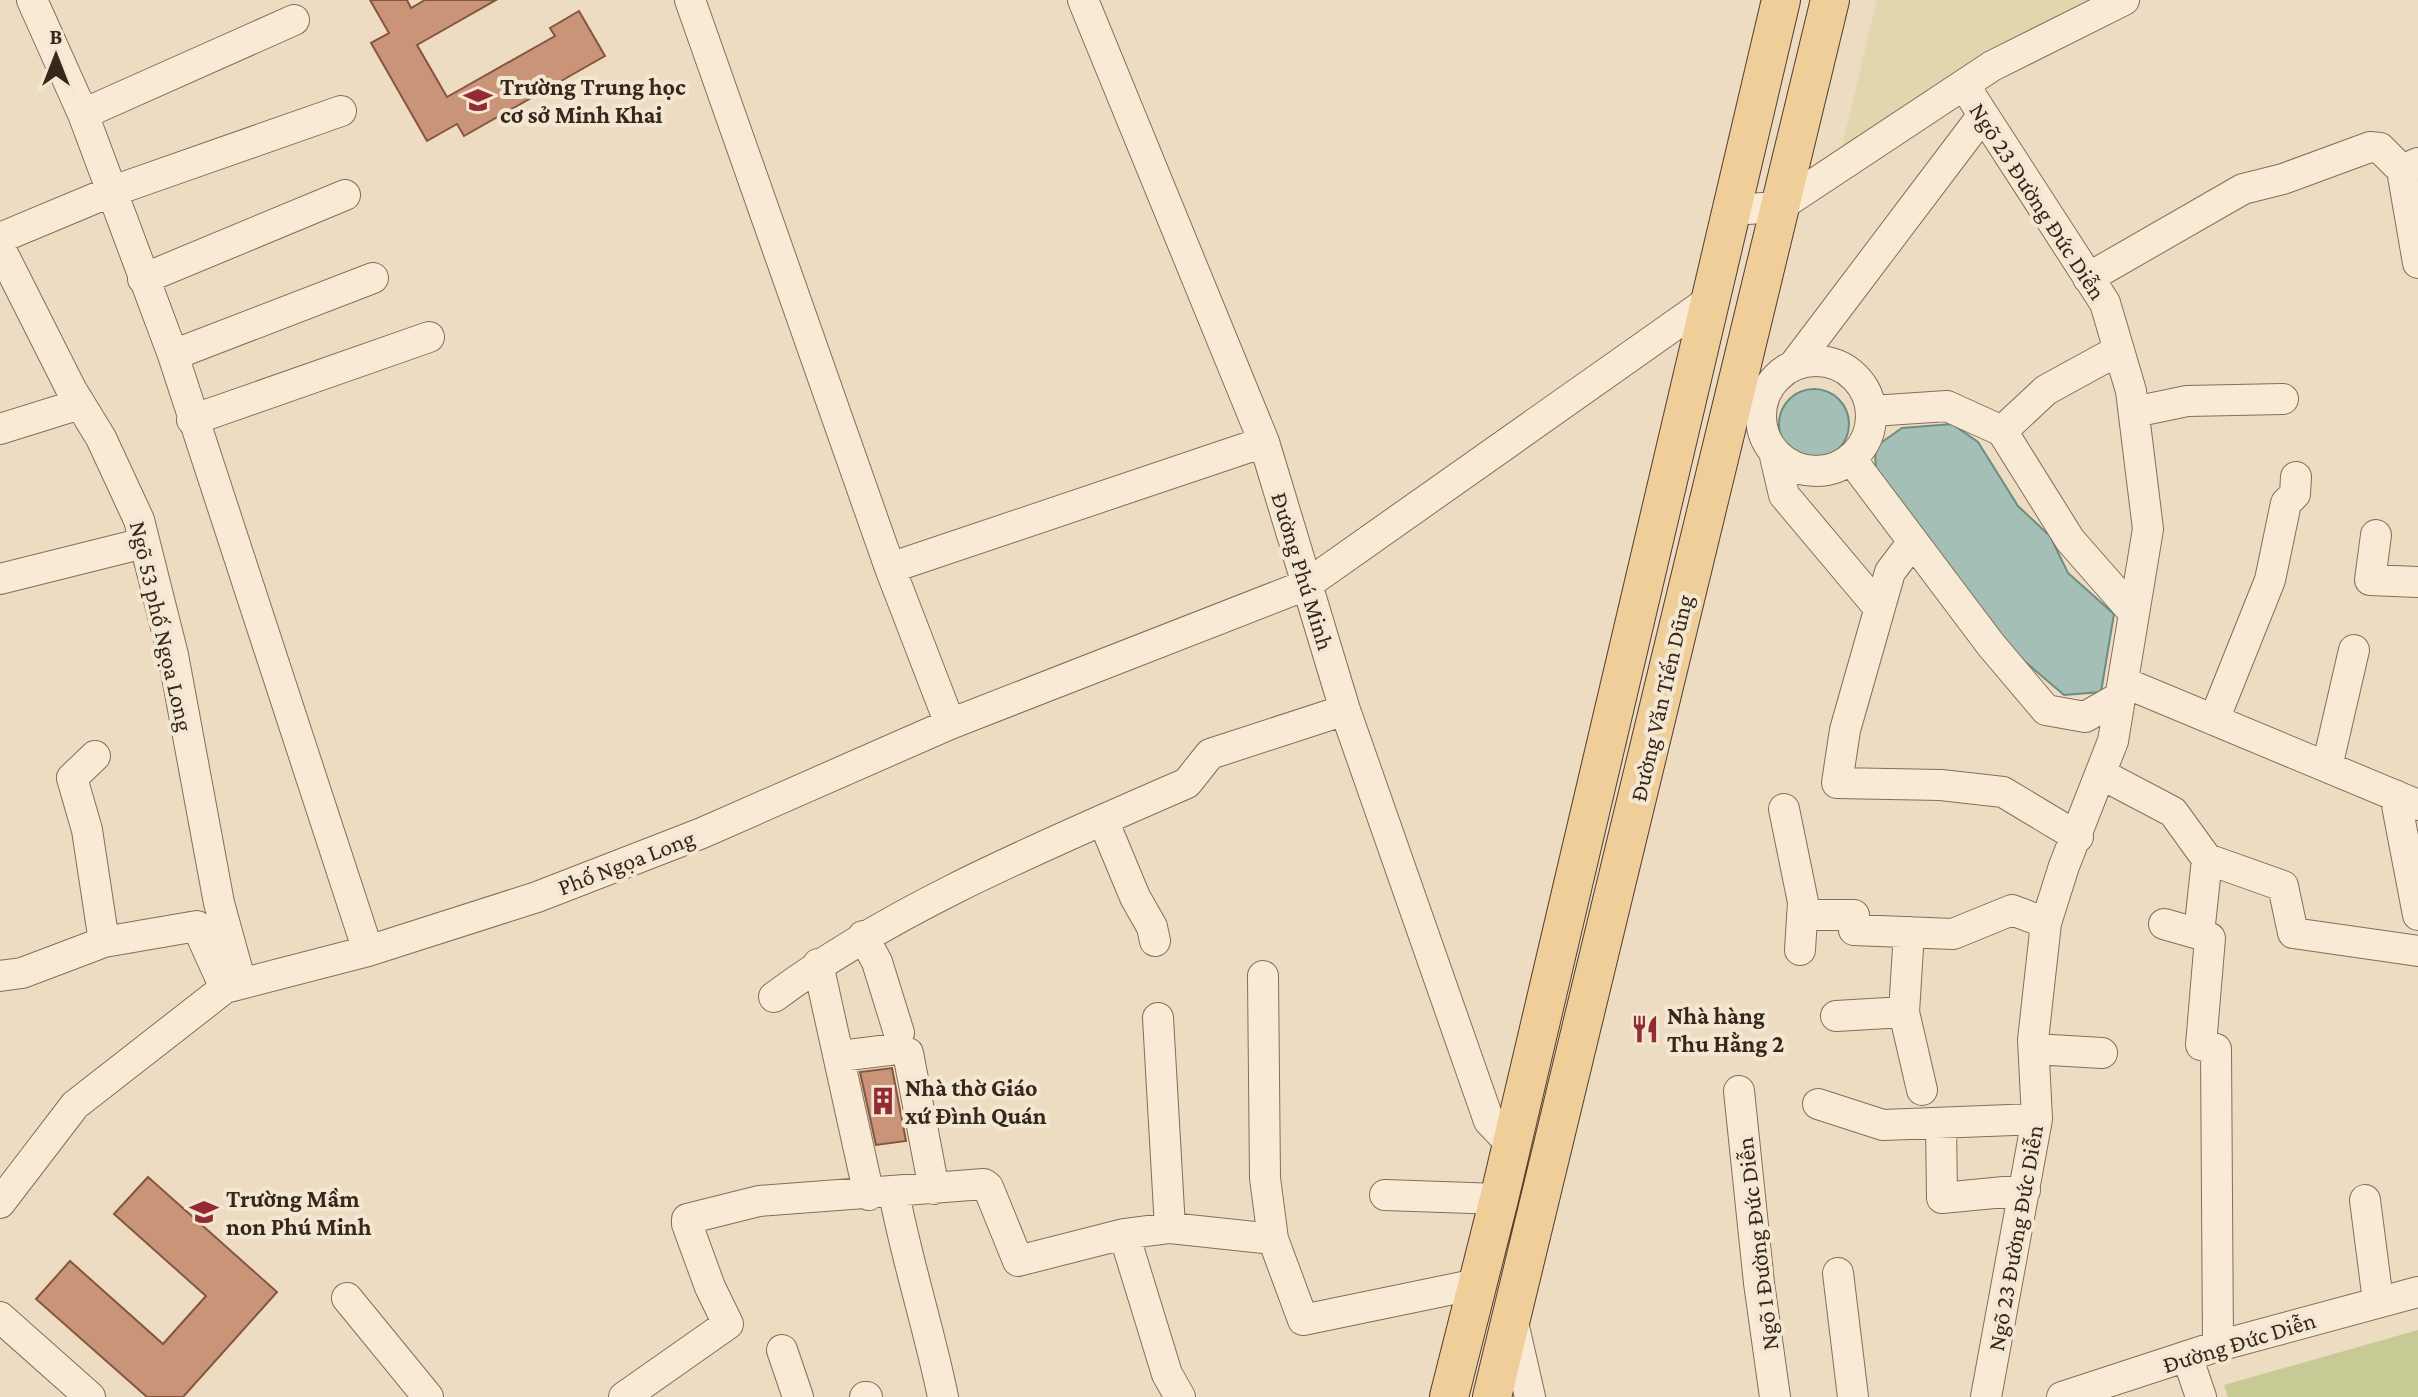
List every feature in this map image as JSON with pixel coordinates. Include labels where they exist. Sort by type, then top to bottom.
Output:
[{"type":"main road","name":"Đường Văn Tiến Dũng","points":[[1449,1397],[1499,1199],[1781,0]]},
{"type":"main road","name":"Đường Văn Tiến Dũng","points":[[1492,1397],[1830,0]]},
{"type":"street","points":[[32,0],[83,114],[173,355],[368,951]]},
{"type":"street","points":[[690,0],[890,568],[950,724]]},
{"type":"street","name":"Đường Phú Minh","points":[[1083,0],[1264,442],[1345,710],[1489,1121],[1511,1144]]},
{"type":"street","points":[[1731,210],[1779,207],[1992,66],[2124,0]]},
{"type":"street","points":[[83,114],[294,20]]},
{"type":"street","name":"Ngõ 23 Đường Đức Diễn","points":[[1964,85],[2105,303],[2134,412],[2148,529],[2113,741],[2078,837],[2064,866],[2046,923],[2034,1049],[2037,1119],[1986,1397]]},
{"type":"street","points":[[0,238],[110,192],[341,111]]},
{"type":"street","points":[[1879,608],[1784,495],[1774,452],[1763,433],[1761,412],[1766,391],[1778,376],[1794,365],[1983,115]]},
{"type":"street","points":[[2088,278],[2243,189],[2283,179],[2370,147],[2410,166],[2418,263]]},
{"type":"street","points":[[143,279],[345,195]]},
{"type":"street","name":"Ngõ 53 phố Ngọa Long","points":[[0,248],[80,404],[101,438],[139,520],[173,655],[233,985]]},
{"type":"street","points":[[173,355],[373,278]]},
{"type":"street","name":"Phố Ngọa Long","points":[[0,1203],[75,1105],[233,985],[368,951],[565,886],[717,826],[950,724],[1306,585],[1710,300]]},
{"type":"street","points":[[192,420],[429,337]]},
{"type":"street","points":[[2002,431],[2046,390],[2119,350]]},
{"type":"street","points":[[1774,452],[1791,465],[1811,471],[1832,469],[1851,459],[1871,429],[1872,411],[1863,386],[1844,368],[1819,360],[1794,365]]},
{"type":"street","points":[[1741,362],[1766,391]]},
{"type":"street","points":[[2134,412],[2187,401],[2283,399]]},
{"type":"street","points":[[0,429],[80,404]]},
{"type":"street","points":[[1872,411],[1947,406],[2002,431],[2070,540],[2134,613]]},
{"type":"street","points":[[890,568],[1264,442]]},
{"type":"street","points":[[1851,459],[1912,543],[2046,710],[2085,717],[2121,689],[2214,720],[2406,800],[2418,915]]},
{"type":"street","points":[[2214,720],[2270,580],[2286,503],[2295,494],[2296,477]]},
{"type":"street","points":[[2376,535],[2370,580],[2418,582]]},
{"type":"street","points":[[0,579],[144,543]]},
{"type":"street","points":[[1912,543],[1890,572],[1845,730],[1837,783],[1941,785],[2003,792],[2078,837]]},
{"type":"street","points":[[2327,767],[2354,650]]},
{"type":"street","points":[[774,997],[863,936],[1103,820],[1187,783],[1210,754],[1345,710]]},
{"type":"street","points":[[95,756],[72,778],[87,830],[104,942]]},
{"type":"street","points":[[2101,774],[2173,812],[2207,859],[2283,886],[2293,933],[2418,951]]},
{"type":"street","points":[[1784,809],[1802,915],[1800,950]]},
{"type":"street","points":[[1103,820],[1135,897],[1152,927],[1155,941]]},
{"type":"street","points":[[2199,934],[2207,859]]},
{"type":"street","points":[[1802,915],[1854,915],[1854,930],[1953,934],[2012,910],[2046,923]]},
{"type":"street","points":[[2164,924],[2210,938],[2201,1045],[2216,1049],[2218,1346]]},
{"type":"street","points":[[0,976],[22,973],[104,942],[197,926],[233,985]]},
{"type":"street","points":[[1909,932],[1904,1012],[1922,1090]]},
{"type":"street","points":[[863,936],[877,962],[899,1033]]},
{"type":"street","points":[[818,964],[840,1056],[881,1194],[931,1339],[943,1397]]},
{"type":"street","points":[[1263,976],[1262,1139],[1273,1239],[1303,1320],[1477,1284]]},
{"type":"street","points":[[1836,1016],[1904,1012]]},
{"type":"street","points":[[1158,1018],[1170,1228]]},
{"type":"street","points":[[840,1056],[897,1049],[911,1056],[934,1189]]},
{"type":"street","points":[[2034,1049],[2102,1053]]},
{"type":"street","name":"Ngõ 1 Đường Đức Diễn","points":[[1739,1091],[1759,1283],[1775,1397]]},
{"type":"street","points":[[1818,1104],[1883,1125],[2037,1119]]},
{"type":"street","points":[[1941,1123],[1942,1198],[2025,1190]]},
{"type":"street","points":[[624,1397],[728,1324],[706,1276],[687,1219],[759,1201],[988,1187],[1018,1261],[1124,1234],[1170,1228],[1273,1239]]},
{"type":"street","points":[[1385,1195],[1499,1199]]},
{"type":"street","points":[[2365,1200],[2378,1301]]},
{"type":"street","points":[[1124,1234],[1167,1374],[1180,1397]]},
{"type":"street","points":[[1838,1273],[1853,1397]]},
{"type":"street","name":"Đường Đức Diễn","points":[[2062,1397],[2218,1346],[2418,1292]]},
{"type":"street","points":[[347,1298],[428,1397]]},
{"type":"street","points":[[1512,1316],[1530,1397]]},
{"type":"street","points":[[0,1317],[90,1397]]},
{"type":"street","points":[[782,1350],[798,1397]]},
{"type":"street","points":[[2187,1356],[2201,1397]]},
{"type":"shaded area","points":[[1877,0],[2143,0],[1839,158]]},
{"type":"shaded area","points":[[1814,389],[1839,399],[1849,424],[1839,449],[1814,459],[1789,449],[1779,424],[1789,399]]},
{"type":"shaded area","points":[[1952,424],[1978,442],[2018,506],[2050,536],[2068,573],[2114,614],[2101,692],[2064,695],[1996,637],[1876,475],[1875,447],[1902,428]]},
{"type":"green space","points":[[2418,1330],[2418,1397],[2228,1397],[2224,1385]]},
{"type":"building","points":[[370,0],[407,0],[411,8],[425,0],[496,0],[417,45],[447,97],[555,36],[550,28],[579,11],[605,56],[464,136],[457,124],[427,141],[371,43],[389,33]]},
{"type":"building","name":"Nhà thờ Giáo xứ Đình Quán","points":[[892,1068],[906,1141],[876,1145],[860,1072]]},
{"type":"building","points":[[148,1177],[277,1292],[183,1397],[147,1397],[36,1299],[70,1261],[163,1344],[206,1296],[114,1214]]},
{"type":"place","name":"Trường Trung học cơ sở Minh Khai","points":[[478,100]]},
{"type":"place","name":"Nhà hàng Thu Hằng 2","points":[[1645,1029]]},
{"type":"place","name":"Nhà thờ Giáo xứ Đình Quán","points":[[883,1101]]},
{"type":"place","name":"Trường Mầm non Phú Minh","points":[[204,1212]]}]
